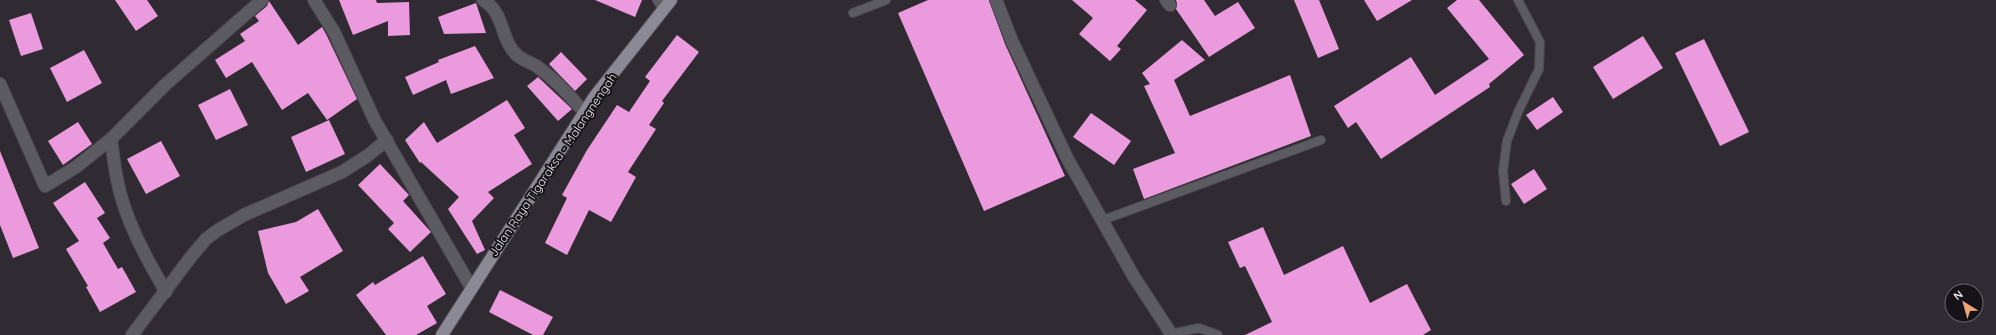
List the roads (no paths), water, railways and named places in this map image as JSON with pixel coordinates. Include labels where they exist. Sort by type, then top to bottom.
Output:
[{"type":"main road","name":"Jalan Raya Tigaraksa - Malangnengah","points":[[442,335],[471,287],[596,96],[665,2]]},
{"type":"street","points":[[0,84],[45,186],[76,167],[111,139],[165,85],[262,0]]},
{"type":"street","points":[[314,0],[334,32],[375,121],[471,287]]},
{"type":"street","points":[[483,0],[490,4],[498,15],[507,40],[517,56],[538,67],[562,86],[585,113]]},
{"type":"street","points":[[996,0],[1012,40],[1067,158],[1134,277],[1172,335]]},
{"type":"street","points":[[111,139],[117,180],[131,224],[147,260],[166,292]]},
{"type":"street","points":[[132,335],[206,239],[218,230],[244,215],[342,172],[367,156],[387,140]]},
{"type":"lane","points":[[852,13],[886,0]]},
{"type":"lane","points":[[1506,201],[1503,171],[1507,141],[1518,112],[1539,69],[1540,42],[1518,0]]},
{"type":"lane","points":[[1103,220],[1321,140]]},
{"type":"lane","points":[[1172,335],[1198,328],[1218,335]]}]
